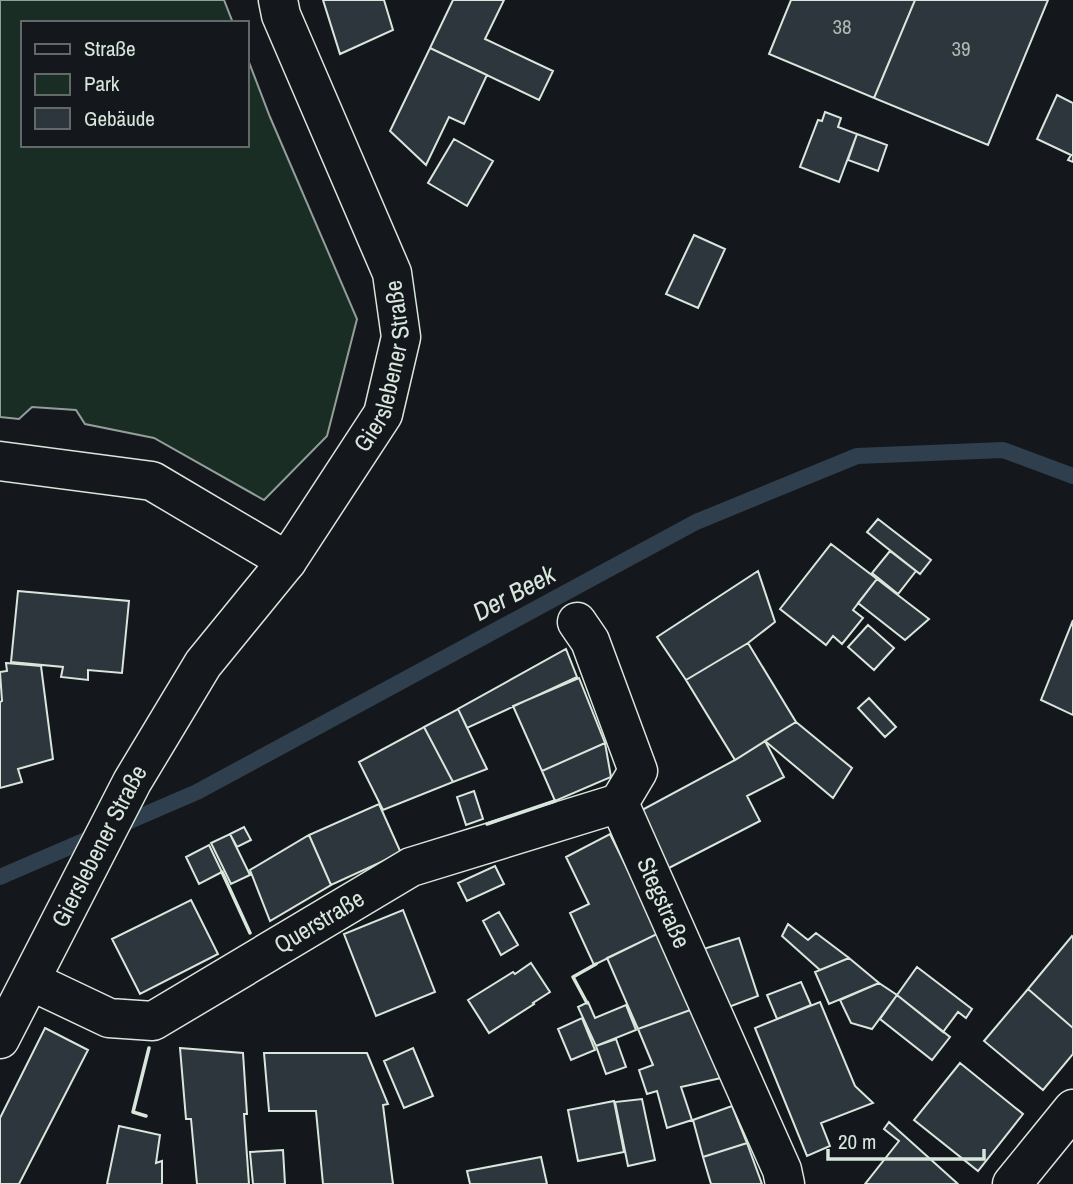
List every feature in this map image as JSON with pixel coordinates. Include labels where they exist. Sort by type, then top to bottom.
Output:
[{"type":"street","name":"Gierslebener Straße","points":[[0,1039],[132,782],[204,664],[287,562],[383,414],[401,337],[392,273],[281,15],[278,0]]},
{"type":"street","points":[[0,461],[152,481],[287,562]]},
{"type":"street","points":[[577,622],[590,641],[638,771],[619,803]]},
{"type":"street","name":"Querstraße","points":[[31,981],[109,1018],[153,1021],[411,867],[619,803]]},
{"type":"street","name":"Stegstraße","points":[[619,803],[782,1170],[785,1184]]},
{"type":"street","points":[[1012,1184],[1073,1109]]},
{"type":"green space","points":[[0,0],[224,0],[232,21],[21,21],[21,147],[248,147],[248,60],[357,319],[327,436],[264,500],[154,438],[85,424],[76,410],[32,407],[19,419],[0,417]]},
{"type":"building","points":[[323,0],[384,0],[393,30],[340,54]]},
{"type":"building","points":[[453,0],[504,0],[485,39],[553,71],[539,100],[430,48]]},
{"type":"building","points":[[791,0],[915,0],[874,98],[769,54]]},
{"type":"building","points":[[915,0],[1048,0],[988,145],[874,98]]},
{"type":"building","points":[[430,48],[487,75],[464,124],[449,117],[426,165],[390,131]]},
{"type":"building","points":[[1057,95],[1073,103],[1073,162],[1068,160],[1071,155],[1037,139]]},
{"type":"building","points":[[825,112],[841,118],[838,127],[857,134],[839,182],[800,167],[818,120],[822,121]]},
{"type":"building","points":[[857,134],[887,145],[878,171],[848,160]]},
{"type":"building","points":[[454,139],[493,161],[467,206],[428,183]]},
{"type":"building","points":[[694,235],[725,249],[698,308],[666,294]]},
{"type":"building","points":[[878,519],[931,560],[920,574],[867,532]]},
{"type":"building","points":[[831,544],[877,579],[853,610],[863,618],[842,644],[833,636],[826,645],[780,609]]},
{"type":"building","points":[[890,551],[916,571],[898,594],[872,573]]},
{"type":"building","points":[[758,571],[775,622],[748,643],[686,680],[657,637]]},
{"type":"building","points":[[877,579],[929,619],[905,640],[858,603]]},
{"type":"building","points":[[18,591],[129,601],[122,673],[88,670],[88,680],[61,677],[63,667],[11,662]]},
{"type":"building","points":[[1073,620],[1073,715],[1041,700]]},
{"type":"building","points":[[868,625],[894,648],[874,670],[848,647]]},
{"type":"building","points":[[748,643],[796,722],[735,760],[686,680]]},
{"type":"building","points":[[566,649],[577,677],[467,728],[458,709]]},
{"type":"building","points":[[6,663],[41,666],[53,759],[18,769],[22,782],[0,788],[0,672],[7,671]]},
{"type":"building","points":[[579,678],[605,743],[542,771],[513,706]]},
{"type":"building","points":[[869,698],[896,727],[885,737],[858,708]]},
{"type":"building","points":[[458,709],[487,769],[453,782],[424,727]]},
{"type":"building","points":[[796,722],[852,768],[833,798],[765,741]]},
{"type":"building","points":[[424,727],[453,782],[383,810],[359,762]]},
{"type":"building","points":[[765,741],[784,777],[747,796],[760,821],[665,870],[642,810]]},
{"type":"building","points":[[605,743],[611,777],[555,801],[542,771]]},
{"type":"building","points":[[474,791],[483,819],[466,825],[457,797]]},
{"type":"building","points":[[379,804],[401,853],[331,885],[309,835]]},
{"type":"building","points":[[244,827],[251,840],[237,847],[230,834]]},
{"type":"building","points":[[230,834],[250,875],[231,884],[211,843]]},
{"type":"building","points":[[610,834],[659,933],[594,965],[570,913],[589,904],[566,857]]},
{"type":"building","points":[[309,835],[331,885],[270,921],[250,870]]},
{"type":"building","points":[[209,845],[222,872],[199,884],[186,857]]},
{"type":"building","points":[[495,866],[504,884],[467,901],[458,883]]},
{"type":"building","points":[[191,900],[218,954],[140,994],[112,939]]},
{"type":"building","points":[[403,910],[435,992],[376,1016],[344,934]]},
{"type":"building","points":[[499,912],[518,945],[501,955],[483,921]]},
{"type":"building","points":[[788,924],[808,940],[816,933],[849,958],[820,970],[782,936]]},
{"type":"building","points":[[659,933],[693,1009],[638,1029],[607,958]]},
{"type":"building","points":[[1073,937],[1073,1028],[1028,989]]},
{"type":"building","points":[[739,938],[758,996],[726,1008],[700,950]]},
{"type":"building","points":[[849,958],[879,983],[829,1004],[815,972]]},
{"type":"building","points":[[531,963],[550,992],[489,1033],[468,1000]]},
{"type":"building","points":[[917,967],[972,1009],[966,1018],[958,1012],[943,1032],[897,995]]},
{"type":"building","points":[[801,982],[811,1005],[777,1019],[767,995]]},
{"type":"building","points":[[879,983],[897,995],[872,1029],[851,1023],[840,1000]]},
{"type":"building","points":[[1028,989],[1073,1028],[1073,1054],[1043,1090],[984,1041]]},
{"type":"building","points":[[897,995],[950,1037],[932,1060],[880,1019]]},
{"type":"building","points":[[588,1002],[595,1018],[626,1005],[636,1030],[596,1046],[578,1007]]},
{"type":"building","points":[[820,1002],[855,1086],[873,1103],[821,1123],[830,1146],[807,1156],[755,1028]]},
{"type":"building","points":[[693,1009],[721,1078],[681,1087],[692,1120],[667,1128],[657,1091],[647,1094],[639,1070],[653,1065],[638,1029]]},
{"type":"building","points":[[582,1018],[595,1050],[571,1060],[558,1029]]},
{"type":"building","points":[[45,1028],[88,1050],[19,1184],[0,1184],[0,1118]]},
{"type":"building","points":[[616,1039],[626,1067],[606,1074],[596,1046]]},
{"type":"building","points":[[180,1048],[243,1053],[249,1184],[197,1184],[191,1119],[186,1119]]},
{"type":"building","points":[[413,1048],[433,1096],[404,1108],[384,1061]]},
{"type":"building","points":[[264,1053],[367,1053],[388,1104],[383,1105],[393,1184],[323,1184],[316,1111],[269,1111]]},
{"type":"building","points":[[960,1063],[1023,1114],[978,1171],[914,1120]]},
{"type":"building","points":[[642,1099],[655,1160],[628,1166],[615,1102]]},
{"type":"building","points":[[614,1101],[624,1152],[578,1161],[568,1110]]},
{"type":"building","points":[[732,1106],[747,1143],[703,1157],[693,1120]]},
{"type":"building","points":[[889,1122],[958,1184],[865,1184],[899,1141],[884,1129]]},
{"type":"building","points":[[119,1126],[160,1135],[156,1163],[162,1161],[162,1184],[107,1184]]},
{"type":"building","points":[[747,1143],[762,1184],[711,1184],[703,1157]]},
{"type":"building","points":[[283,1150],[285,1184],[253,1184],[250,1152]]},
{"type":"building","points":[[541,1157],[547,1184],[470,1184],[467,1171]]},
{"type":"waterway","name":"Der Beek","points":[[0,877],[197,792],[696,522],[857,456],[1003,450],[1073,476]]},
{"type":"wall","points":[[487,824],[555,801]]},
{"type":"wall","points":[[222,872],[250,933]]},
{"type":"wall","points":[[587,1003],[573,977],[596,964]]},
{"type":"wall","points":[[146,1116],[133,1112],[149,1048]]}]
